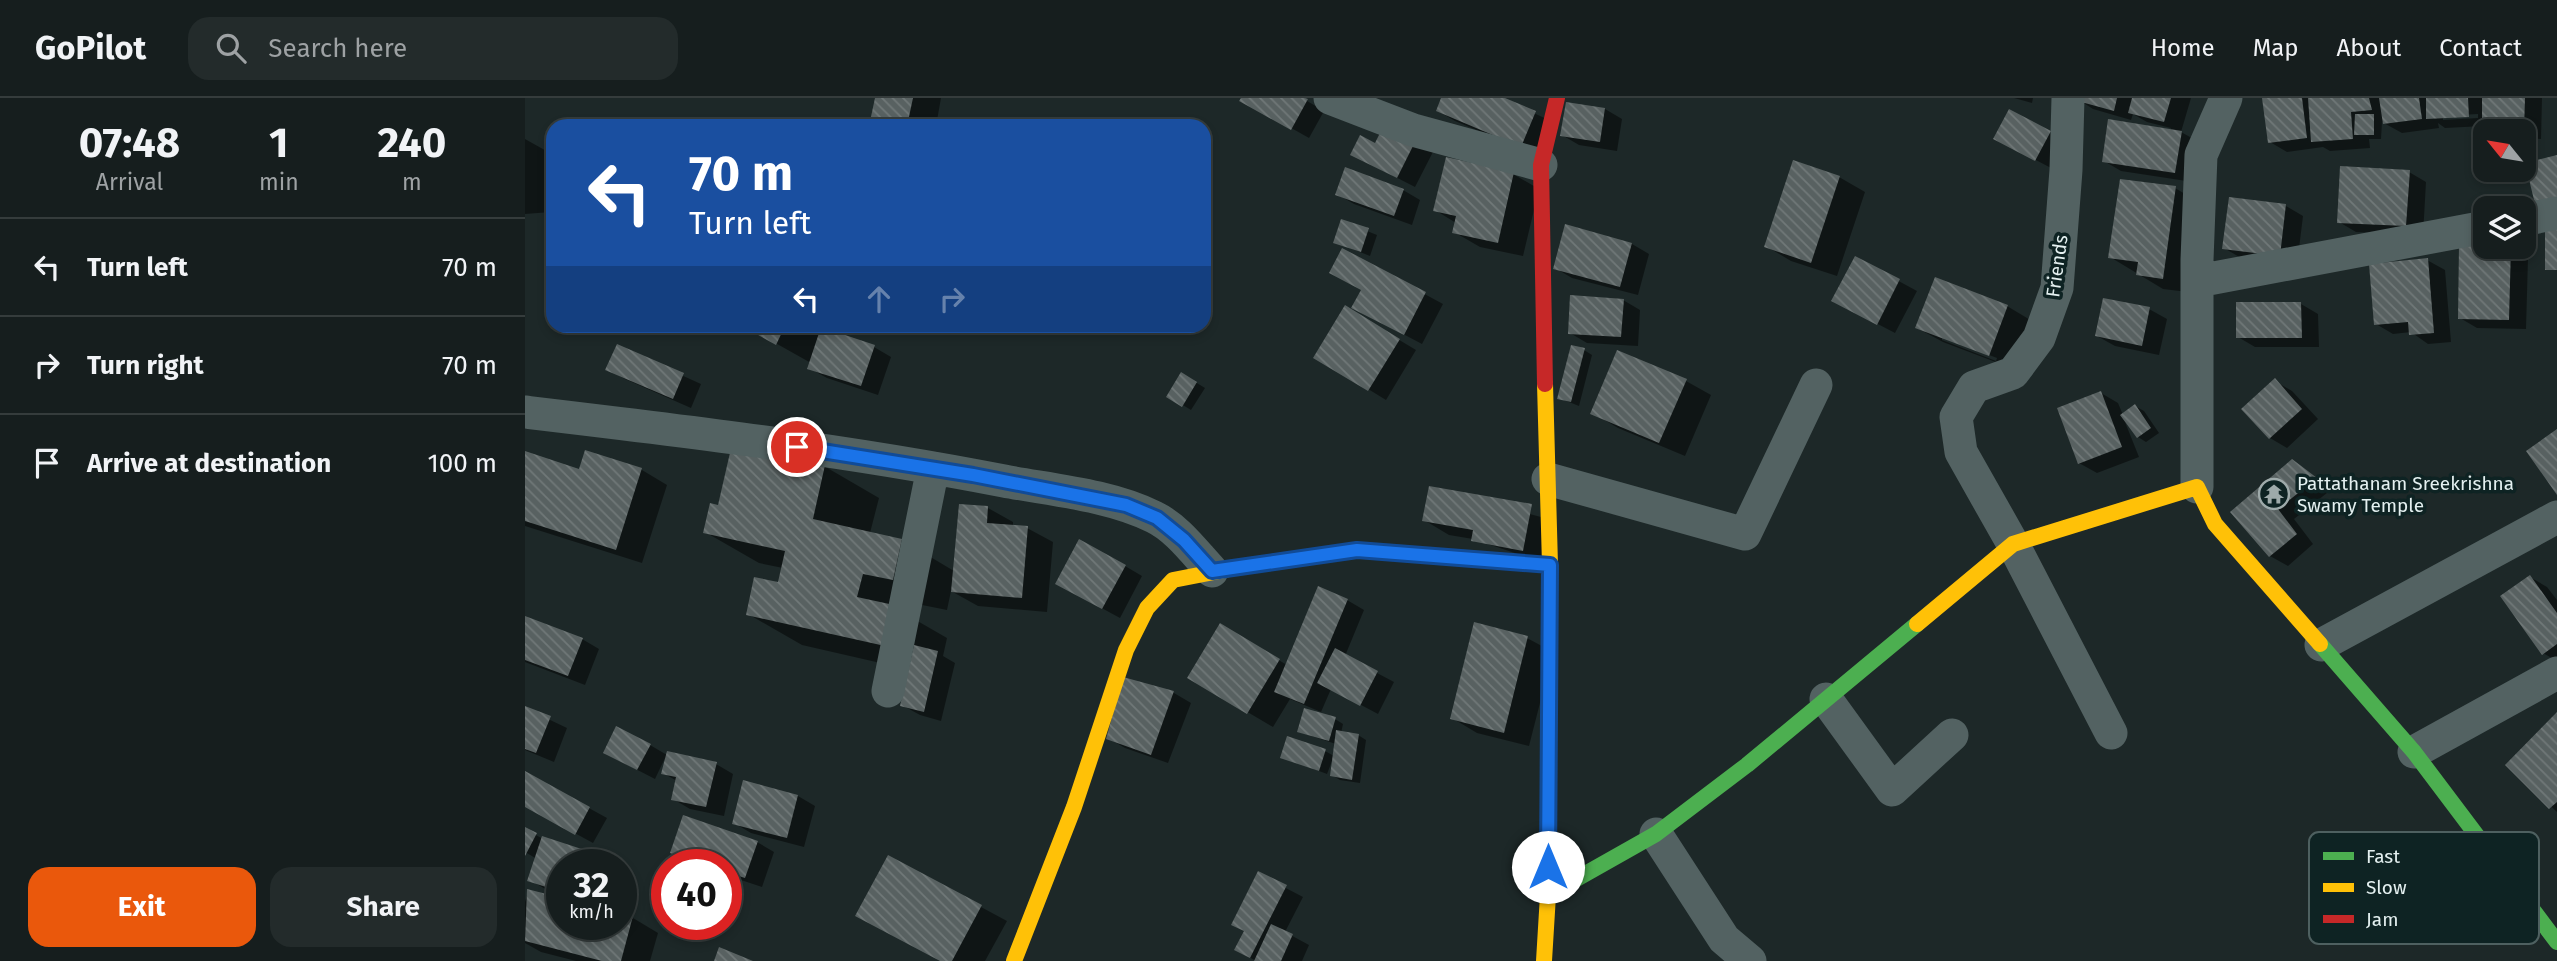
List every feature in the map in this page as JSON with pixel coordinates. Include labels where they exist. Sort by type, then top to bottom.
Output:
[{"type":"street","points":[[1330,98],[1413,130],[1541,165]]},
{"type":"street","points":[[1544,961],[1548,895],[1550,565],[1541,165],[1556,98]]},
{"type":"street","name":"Friends","points":[[2068,98],[2066,170],[2057,288],[2039,338],[2013,373],[1974,387],[1957,417],[1961,452],[2013,544],[2111,733]]},
{"type":"street","points":[[2226,98],[2201,155],[2197,487],[2215,524],[2414,752],[2477,832]]},
{"type":"street","points":[[2536,217],[2557,213]]},
{"type":"street","points":[[2198,281],[2473,229]]},
{"type":"street","points":[[1548,479],[1745,534],[1816,385]]},
{"type":"street","points":[[525,412],[715,434],[933,468],[1126,505],[1157,518],[1184,540],[1212,571]]},
{"type":"street","points":[[888,691],[933,468]]},
{"type":"street","points":[[1548,895],[1656,834],[1747,765],[2013,544],[2197,487]]},
{"type":"street","points":[[2321,645],[2557,517]]},
{"type":"street","points":[[1014,961],[1074,807],[1131,639],[1147,608],[1173,580],[1212,571],[1357,550],[1550,565]]},
{"type":"street","points":[[2414,752],[2557,673]]},
{"type":"street","points":[[1826,699],[1892,790],[1952,735]]},
{"type":"street","points":[[1656,834],[1724,939],[1749,961]]},
{"type":"street","points":[[2539,912],[2554,931]]},
{"type":"building","points":[[875,98],[913,98],[908,119],[870,119]]},
{"type":"building","points":[[1241,98],[1308,99],[1291,130],[1239,101]]},
{"type":"building","points":[[1441,98],[1505,98],[1536,111],[1521,147],[1436,111]]},
{"type":"building","points":[[2074,98],[2117,98],[2114,111]]},
{"type":"building","points":[[2132,98],[2171,98],[2164,122],[2128,113]]},
{"type":"building","points":[[2262,98],[2302,98],[2307,138],[2268,143]]},
{"type":"building","points":[[2308,98],[2369,98],[2372,110],[2351,112],[2353,139],[2311,142]]},
{"type":"building","points":[[2379,98],[2419,98],[2422,119],[2383,124]]},
{"type":"building","points":[[2426,98],[2468,98],[2469,117],[2426,119]]},
{"type":"building","points":[[2482,98],[2525,98],[2524,119],[2482,119]]},
{"type":"building","points":[[1566,102],[1605,108],[1600,142],[1560,136]]},
{"type":"building","points":[[2009,109],[2051,131],[2035,161],[1993,139]]},
{"type":"building","points":[[2355,114],[2374,114],[2374,135],[2354,135]]},
{"type":"building","points":[[2108,119],[2182,131],[2175,173],[2102,162]]},
{"type":"building","points":[[1386,121],[1418,136],[1397,178],[1350,155],[1360,135],[1375,143]]},
{"type":"building","points":[[2557,155],[2557,202],[2536,208],[2536,196],[2533,196],[2530,182],[2536,182],[2536,160]]},
{"type":"building","points":[[1446,157],[1514,172],[1498,243],[1452,233],[1456,216],[1433,211]]},
{"type":"building","points":[[1793,160],[1840,176],[1811,263],[1764,247]]},
{"type":"building","points":[[2340,166],[2410,170],[2406,226],[2337,223]]},
{"type":"building","points":[[1345,167],[1404,189],[1394,216],[1335,195]]},
{"type":"building","points":[[2120,179],[2176,186],[2163,279],[2136,275],[2138,262],[2108,258]]},
{"type":"building","points":[[2229,197],[2286,204],[2280,256],[2222,249]]},
{"type":"building","points":[[1341,219],[1369,228],[1361,252],[1333,243]]},
{"type":"building","points":[[1565,224],[1632,243],[1620,287],[1553,269]]},
{"type":"building","points":[[2545,224],[2557,224],[2557,270],[2545,270]]},
{"type":"building","points":[[2459,245],[2473,246],[2473,259],[2511,259],[2509,320],[2458,319]]},
{"type":"building","points":[[1342,248],[1426,292],[1404,335],[1351,308],[1361,290],[1329,273]]},
{"type":"building","points":[[1855,256],[1900,279],[1877,325],[1831,301]]},
{"type":"building","points":[[2428,258],[2434,333],[2409,335],[2408,322],[2374,325],[2369,264]]},
{"type":"building","points":[[1935,277],[2008,305],[1989,356],[1915,328]]},
{"type":"building","points":[[1570,295],[1624,299],[1621,337],[1568,334]]},
{"type":"building","points":[[2103,298],[2150,307],[2142,346],[2095,336]]},
{"type":"building","points":[[2236,302],[2301,302],[2302,338],[2236,338]]},
{"type":"building","points":[[1345,305],[1400,339],[1368,391],[1313,358]]},
{"type":"building","points":[[755,333],[782,333],[776,345]]},
{"type":"building","points":[[819,333],[839,333],[875,345],[861,386],[807,369]]},
{"type":"building","points":[[617,344],[684,373],[673,399],[605,370]]},
{"type":"building","points":[[1571,345],[1585,348],[1571,402],[1557,399]]},
{"type":"building","points":[[1617,350],[1687,379],[1659,443],[1590,414]]},
{"type":"building","points":[[1181,372],[1197,382],[1182,407],[1166,397]]},
{"type":"building","points":[[2275,378],[2302,409],[2269,439],[2241,409]]},
{"type":"building","points":[[2101,391],[2122,447],[2078,464],[2057,408]]},
{"type":"building","points":[[2135,404],[2151,428],[2137,438],[2120,415]]},
{"type":"building","points":[[2557,429],[2557,495],[2526,451]]},
{"type":"building","points":[[732,444],[825,465],[813,519],[902,539],[893,580],[863,574],[857,597],[894,605],[885,646],[746,615],[754,577],[778,582],[785,551],[703,533],[710,503],[718,505]]},
{"type":"building","points":[[585,450],[642,468],[616,550],[525,521],[525,451],[579,469]]},
{"type":"building","name":"Pattathanam Sreekrishna Swamy Temple","points":[[2292,459],[2317,478],[2278,509],[2297,534],[2269,557],[2230,512]]},
{"type":"building","points":[[1429,486],[1532,504],[1523,551],[1471,541],[1473,530],[1422,521]]},
{"type":"building","points":[[959,504],[988,506],[987,523],[1028,526],[1022,598],[951,592]]},
{"type":"building","points":[[1079,539],[1126,565],[1102,609],[1055,584]]},
{"type":"building","points":[[2530,575],[2557,613],[2557,644],[2542,655],[2500,596]]},
{"type":"building","points":[[1318,586],[1348,599],[1304,704],[1274,692]]},
{"type":"building","points":[[525,616],[583,638],[568,676],[525,660]]},
{"type":"building","points":[[1474,622],[1528,636],[1504,733],[1450,719]]},
{"type":"building","points":[[1220,623],[1280,659],[1247,714],[1187,678]]},
{"type":"building","points":[[914,645],[938,651],[924,712],[900,706]]},
{"type":"building","points":[[1335,648],[1378,671],[1360,706],[1317,683]]},
{"type":"building","points":[[1123,677],[1174,691],[1151,755],[1106,739]]},
{"type":"building","points":[[525,706],[551,716],[536,753],[525,749]]},
{"type":"building","points":[[1304,708],[1336,717],[1329,741],[1297,732]]},
{"type":"building","points":[[2557,712],[2557,802],[2549,809],[2505,765]]},
{"type":"building","points":[[616,726],[651,744],[637,770],[603,753]]},
{"type":"building","points":[[1336,730],[1359,734],[1352,780],[1330,776]]},
{"type":"building","points":[[1287,736],[1326,749],[1319,771],[1280,758]]},
{"type":"building","points":[[667,751],[717,762],[706,807],[671,800],[676,777],[661,774]]},
{"type":"building","points":[[525,771],[590,807],[575,835],[525,807]]},
{"type":"building","points":[[743,780],[798,795],[787,838],[732,824]]},
{"type":"building","points":[[683,815],[758,841],[745,878],[742,877],[742,849],[671,849]]},
{"type":"building","points":[[525,827],[537,833],[525,856]]},
{"type":"building","points":[[542,836],[582,849],[546,849],[546,887],[527,881]]},
{"type":"building","points":[[888,855],[982,905],[952,961],[940,961],[855,916]]},
{"type":"building","points":[[1258,871],[1287,885],[1250,958],[1234,950],[1244,931],[1231,925]]},
{"type":"building","points":[[527,889],[546,894],[546,940],[627,940],[621,961],[602,961],[525,941]]},
{"type":"building","points":[[1271,924],[1293,934],[1281,961],[1254,961]]},
{"type":"building","points":[[719,947],[753,961],[714,961]]},
{"type":"traffic: fast","points":[[1245,566],[1357,550],[1550,565]]},
{"type":"traffic: fast","points":[[1548,895],[1656,834],[1747,765],[1917,624]]},
{"type":"traffic: fast","points":[[2320,644],[2414,752],[2474,832]]},
{"type":"traffic: fast","points":[[2539,918],[2557,942]]},
{"type":"traffic: slow","points":[[1544,961],[1548,895],[1550,565],[1545,384]]},
{"type":"traffic: slow","points":[[1917,624],[2013,544],[2197,487],[2215,524],[2320,644]]},
{"type":"traffic: slow","points":[[1014,961],[1074,807],[1126,650],[1147,608],[1173,580],[1245,566]]},
{"type":"traffic: jam","points":[[1545,384],[1541,165],[1557,98]]},
{"type":"place","name":"Pattathanam Sreekrishna Swamy Temple","points":[[2274,494]]},
{"type":"route","points":[[797,447],[973,475],[1126,505],[1157,518],[1184,540],[1212,571],[1357,550],[1550,565],[1548,867]]}]
